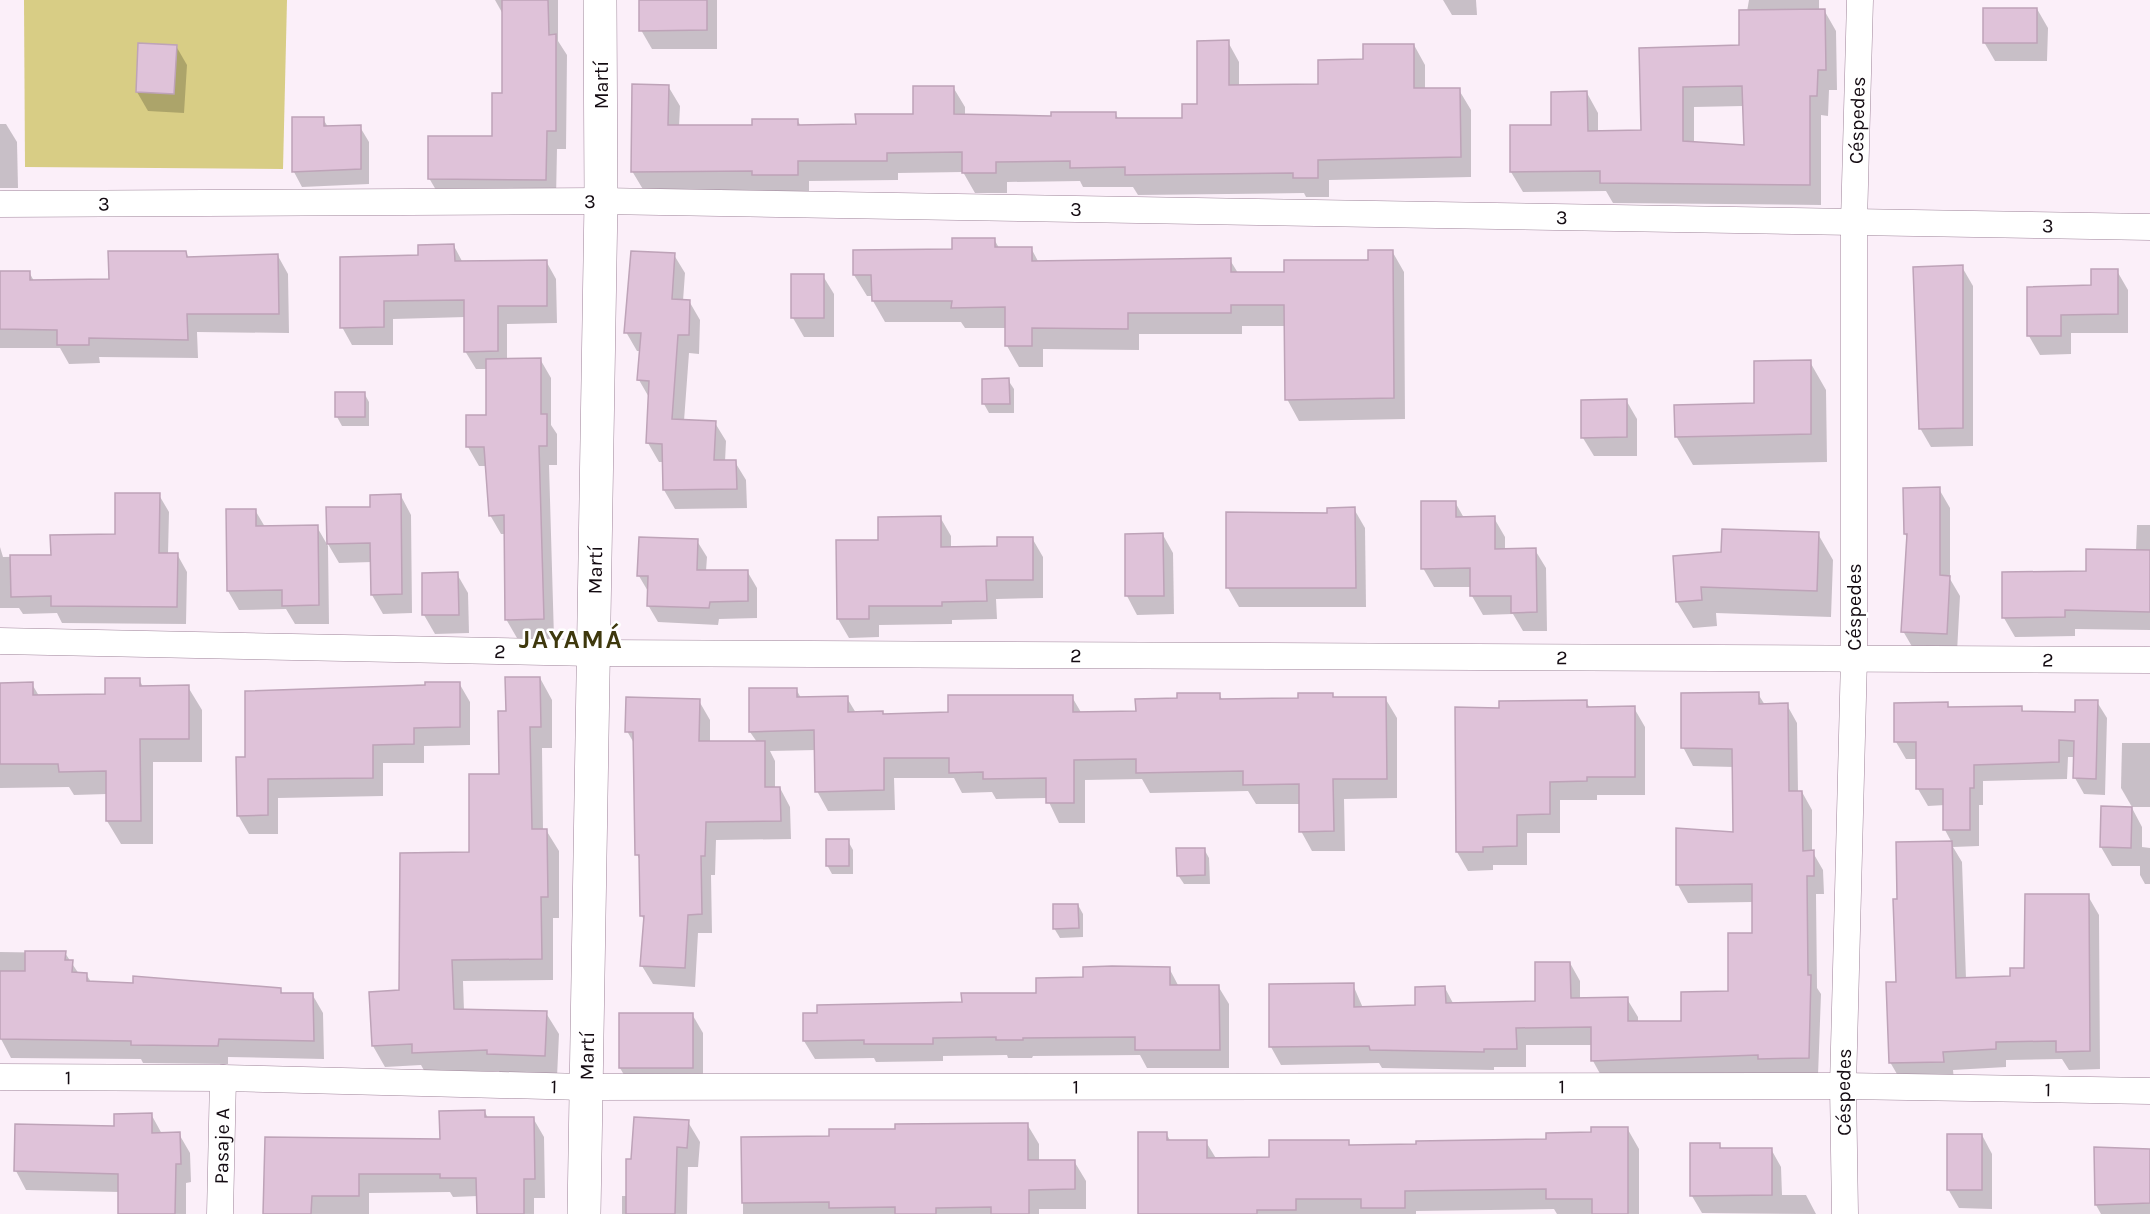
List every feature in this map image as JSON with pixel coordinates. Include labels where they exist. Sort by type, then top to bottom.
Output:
[{"type":"street","name":"Martí","points":[[584,1214],[584,1087],[601,201],[600,0]]},
{"type":"street","name":"Céspedes","points":[[1845,1214],[1843,1086],[1854,658],[1854,222],[1860,0]]},
{"type":"street","name":"3","points":[[0,204],[601,201],[2150,227]]},
{"type":"street","name":"2","points":[[0,641],[593,653],[2150,660]]},
{"type":"street","name":"1","points":[[0,1077],[223,1078],[584,1087],[1843,1086],[2150,1091]]},
{"type":"street","name":"Pasaje A","points":[[220,1214],[223,1078]]},
{"type":"shaded area","points":[[24,0],[287,0],[283,169],[25,167]]},
{"type":"building","points":[[502,0],[548,0],[549,35],[556,34],[556,131],[547,131],[546,180],[428,179],[428,136],[492,136],[492,93],[502,93]]},
{"type":"building","points":[[639,0],[707,0],[707,30],[639,31]]},
{"type":"building","points":[[1983,8],[2037,8],[2037,43],[1983,43]]},
{"type":"building","points":[[1825,9],[1826,70],[1818,70],[1817,96],[1810,96],[1810,185],[1600,183],[1600,171],[1510,172],[1510,125],[1551,125],[1551,92],[1587,91],[1588,131],[1641,130],[1639,48],[1739,45],[1739,10]],"holes":[[[1742,86],[1744,145],[1683,141],[1683,87]]]},
{"type":"building","points":[[1229,40],[1229,85],[1318,84],[1318,60],[1363,59],[1363,44],[1414,44],[1414,88],[1460,88],[1461,157],[1318,160],[1318,178],[1293,178],[1293,173],[1125,175],[1125,167],[1070,168],[1070,161],[996,162],[996,173],[962,173],[962,152],[887,153],[887,161],[798,161],[798,175],[752,175],[752,171],[631,172],[632,84],[669,85],[668,125],[752,125],[752,119],[798,119],[798,125],[856,124],[855,114],[913,114],[913,86],[954,86],[954,114],[1051,116],[1051,112],[1116,112],[1116,118],[1182,118],[1182,104],[1197,104],[1197,41]]},
{"type":"building","points":[[138,43],[177,45],[174,94],[136,92]]},
{"type":"building","points":[[292,117],[324,117],[324,126],[361,125],[361,169],[292,172]]},
{"type":"building","points":[[952,238],[995,238],[995,247],[1032,247],[1032,261],[1231,258],[1231,272],[1284,272],[1284,260],[1368,260],[1368,250],[1393,250],[1394,398],[1285,400],[1284,305],[1231,305],[1231,313],[1128,313],[1128,329],[1032,328],[1032,346],[1005,346],[1005,307],[951,308],[952,301],[872,301],[871,275],[853,275],[853,250],[952,249]]},
{"type":"building","points":[[454,244],[455,261],[547,260],[547,306],[498,306],[498,351],[464,352],[464,300],[384,301],[384,327],[340,328],[340,257],[418,255],[418,245]]},
{"type":"building","points":[[108,251],[186,251],[187,257],[278,254],[279,314],[187,314],[188,340],[89,338],[89,345],[57,345],[57,330],[0,329],[0,271],[30,271],[30,280],[109,279]]},
{"type":"building","points":[[631,251],[675,253],[672,299],[690,300],[689,335],[678,335],[672,419],[716,421],[714,460],[736,460],[737,489],[663,490],[662,444],[646,443],[649,381],[637,380],[641,333],[624,333]]},
{"type":"building","points":[[1963,265],[1963,428],[1919,429],[1913,267]]},
{"type":"building","points":[[2091,269],[2118,269],[2118,314],[2061,315],[2061,336],[2027,336],[2027,287],[2091,285]]},
{"type":"building","points":[[791,274],[824,274],[824,318],[791,318]]},
{"type":"building","points":[[541,358],[541,414],[547,414],[547,446],[539,446],[544,619],[505,620],[504,515],[489,516],[484,447],[466,447],[466,415],[486,415],[486,359]]},
{"type":"building","points":[[1811,360],[1811,434],[1675,437],[1674,405],[1754,403],[1754,361]]},
{"type":"building","points":[[1009,378],[1010,404],[982,404],[982,379]]},
{"type":"building","points":[[335,392],[365,392],[365,417],[335,417]]},
{"type":"building","points":[[1627,399],[1627,437],[1581,438],[1581,400]]},
{"type":"building","points":[[1940,487],[1940,575],[1950,576],[1947,634],[1901,632],[1907,534],[1904,534],[1903,488]]},
{"type":"building","points":[[115,493],[160,493],[159,553],[178,553],[177,607],[51,606],[51,596],[11,597],[10,555],[51,555],[50,535],[115,534]]},
{"type":"building","points":[[401,494],[402,594],[371,595],[370,543],[327,544],[326,507],[370,507],[370,495]]},
{"type":"building","points":[[1421,501],[1456,501],[1456,517],[1495,516],[1495,549],[1536,548],[1537,612],[1511,613],[1511,596],[1470,596],[1470,568],[1421,569]]},
{"type":"building","points":[[1355,507],[1356,588],[1226,588],[1226,512],[1327,513],[1327,508]]},
{"type":"building","points":[[226,509],[256,509],[256,526],[318,525],[319,605],[282,606],[282,590],[227,591]]},
{"type":"building","points":[[941,516],[941,547],[997,546],[997,537],[1033,537],[1033,580],[986,580],[987,601],[942,602],[942,606],[869,606],[869,619],[837,619],[836,540],[878,540],[878,517]]},
{"type":"building","points":[[1722,529],[1819,532],[1817,591],[1701,587],[1702,600],[1676,602],[1673,556],[1721,552]]},
{"type":"building","points":[[1163,533],[1164,596],[1125,596],[1125,534]]},
{"type":"building","points":[[639,537],[698,539],[697,570],[748,570],[748,601],[710,602],[709,608],[647,606],[648,576],[637,576]]},
{"type":"building","points":[[2086,549],[2150,550],[2150,612],[2065,610],[2065,617],[2002,618],[2002,572],[2086,571]]},
{"type":"building","points":[[458,572],[459,615],[422,615],[422,573]]},
{"type":"building","points":[[505,677],[540,677],[541,727],[530,727],[532,829],[547,829],[548,897],[541,897],[542,959],[452,960],[454,1009],[547,1011],[545,1056],[487,1054],[487,1050],[412,1053],[412,1044],[372,1046],[369,992],[399,990],[400,853],[469,852],[469,774],[499,774],[498,711],[506,711]]},
{"type":"building","points":[[105,678],[140,678],[140,686],[189,685],[189,739],[140,739],[141,821],[106,821],[106,771],[59,772],[58,764],[0,764],[0,683],[33,682],[33,695],[105,694]]},
{"type":"building","points":[[425,682],[460,682],[460,727],[414,728],[414,744],[373,745],[373,778],[268,779],[268,815],[237,816],[236,757],[245,757],[245,691],[425,685]]},
{"type":"building","points":[[749,688],[797,688],[797,697],[848,696],[848,712],[883,711],[883,714],[948,712],[948,695],[1073,695],[1073,712],[1136,711],[1135,699],[1177,698],[1177,693],[1220,693],[1220,699],[1298,698],[1298,693],[1333,693],[1333,697],[1386,697],[1387,779],[1333,779],[1334,831],[1299,832],[1299,784],[1243,785],[1243,771],[1136,773],[1136,759],[1074,760],[1074,803],[1046,803],[1046,778],[983,779],[983,772],[949,773],[949,758],[884,758],[884,790],[815,792],[814,730],[749,732]]},
{"type":"building","points":[[1759,692],[1759,704],[1788,703],[1789,791],[1802,791],[1803,851],[1814,850],[1814,876],[1807,876],[1808,975],[1811,975],[1809,1058],[1758,1059],[1758,1055],[1591,1061],[1591,1027],[1516,1028],[1517,1049],[1484,1049],[1484,1052],[1370,1050],[1369,1046],[1269,1047],[1269,984],[1354,983],[1354,1007],[1415,1005],[1415,987],[1445,986],[1446,1003],[1535,1001],[1535,962],[1570,962],[1571,998],[1628,997],[1628,1021],[1681,1021],[1681,992],[1728,991],[1728,933],[1752,933],[1752,884],[1676,885],[1676,828],[1733,832],[1732,749],[1681,748],[1681,693]]},
{"type":"building","points":[[626,697],[700,699],[699,741],[765,741],[765,787],[780,787],[781,821],[706,822],[705,856],[701,856],[702,914],[688,915],[685,968],[640,966],[644,916],[640,916],[639,855],[635,855],[633,732],[625,732]]},
{"type":"building","points":[[1587,700],[1587,707],[1635,706],[1635,777],[1587,777],[1587,781],[1550,782],[1550,814],[1517,815],[1517,846],[1483,847],[1483,852],[1456,852],[1455,707],[1499,708],[1499,701]]},
{"type":"building","points":[[2075,700],[2098,700],[2096,779],[2073,778],[2074,741],[2059,740],[2059,762],[1974,765],[1974,788],[1970,788],[1970,830],[1943,830],[1943,789],[1916,789],[1916,742],[1894,742],[1894,703],[1948,702],[1948,707],[2022,706],[2022,711],[2075,712]]},
{"type":"building","points":[[2101,806],[2132,807],[2131,848],[2100,847]]},
{"type":"building","points":[[826,839],[849,839],[849,866],[826,866]]},
{"type":"building","points":[[1952,841],[1956,978],[2010,976],[2010,968],[2024,968],[2025,894],[2089,894],[2090,1051],[2056,1052],[2056,1041],[1996,1042],[1996,1049],[1943,1052],[1944,1062],[1889,1063],[1886,982],[1896,982],[1893,899],[1897,899],[1896,842]]},
{"type":"building","points":[[1176,848],[1205,848],[1205,875],[1177,876]]},
{"type":"building","points":[[1053,904],[1078,904],[1079,928],[1053,929]]},
{"type":"building","points":[[25,951],[66,951],[65,960],[73,960],[72,972],[87,973],[87,981],[133,983],[133,976],[281,988],[281,993],[313,993],[314,1041],[219,1039],[218,1046],[131,1045],[131,1041],[0,1039],[0,971],[25,971]]},
{"type":"building","points":[[1083,967],[1170,967],[1170,985],[1219,985],[1220,1050],[1135,1050],[1135,1037],[1023,1038],[1023,1040],[996,1040],[996,1037],[933,1038],[933,1044],[864,1044],[864,1040],[803,1041],[803,1013],[817,1013],[817,1005],[962,1002],[961,993],[1036,993],[1036,978],[1083,977]]},
{"type":"building","points":[[619,1013],[693,1013],[693,1068],[619,1068]]},
{"type":"building","points":[[485,1110],[485,1117],[534,1117],[535,1179],[524,1179],[524,1214],[477,1214],[476,1178],[440,1178],[440,1174],[359,1174],[359,1196],[312,1196],[311,1214],[263,1214],[265,1137],[440,1139],[439,1111]]},
{"type":"building","points":[[152,1113],[152,1133],[180,1132],[181,1164],[176,1164],[175,1214],[118,1214],[118,1174],[14,1171],[15,1124],[114,1126],[114,1114]]},
{"type":"building","points":[[634,1117],[689,1120],[687,1148],[677,1147],[675,1214],[626,1214],[626,1159],[631,1159]]},
{"type":"building","points":[[1028,1123],[1028,1160],[1075,1160],[1075,1189],[1029,1190],[1029,1214],[991,1214],[991,1207],[936,1208],[936,1214],[895,1214],[895,1207],[829,1208],[829,1202],[742,1203],[741,1137],[829,1136],[829,1129],[895,1129],[895,1124]]},
{"type":"building","points":[[1591,1127],[1628,1127],[1628,1214],[1592,1214],[1592,1199],[1546,1199],[1546,1189],[1405,1191],[1405,1208],[1361,1208],[1361,1199],[1296,1199],[1296,1210],[1257,1210],[1257,1214],[1138,1214],[1138,1132],[1167,1132],[1167,1140],[1207,1140],[1207,1158],[1269,1157],[1269,1140],[1349,1140],[1349,1145],[1416,1144],[1416,1141],[1546,1139],[1546,1133],[1591,1132]]},
{"type":"building","points":[[1947,1134],[1982,1134],[1982,1190],[1947,1190]]},
{"type":"building","points":[[1690,1143],[1720,1143],[1720,1148],[1772,1148],[1772,1195],[1690,1196]]},
{"type":"building","points":[[2094,1147],[2150,1149],[2150,1203],[2095,1205]]},
{"type":"district","name":"JAYAMÁ","points":[[571,639]]}]
